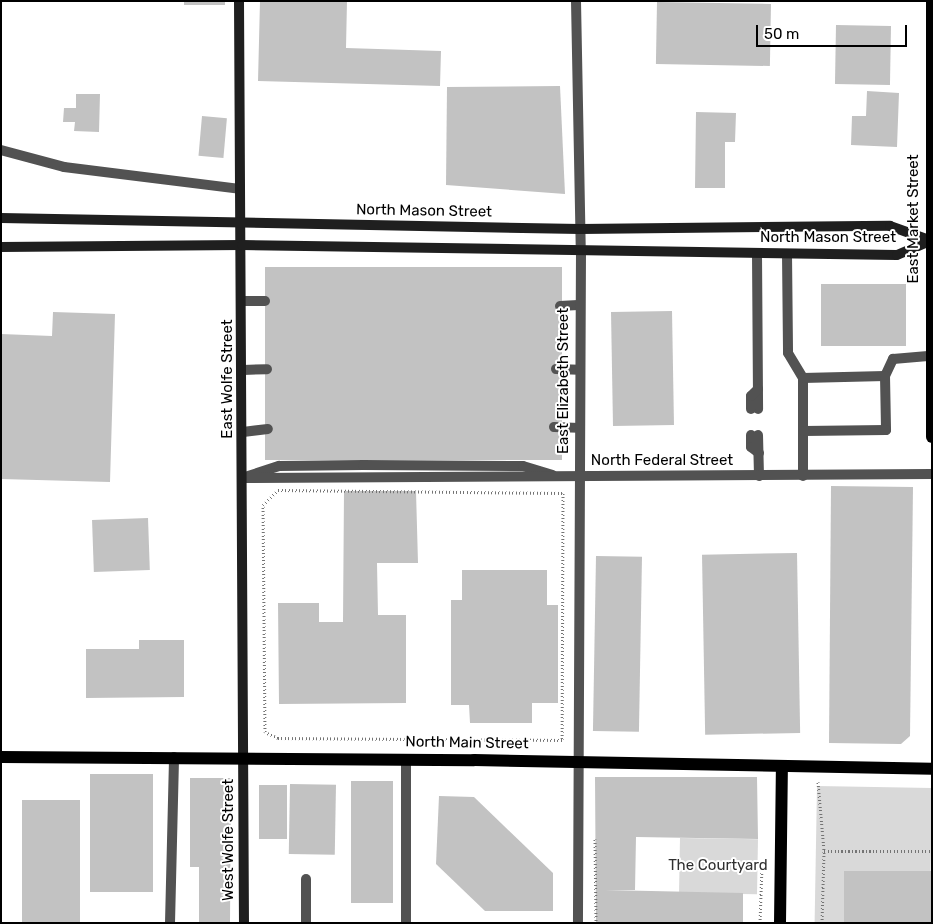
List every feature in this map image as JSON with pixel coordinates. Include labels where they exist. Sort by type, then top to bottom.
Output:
[{"type":"main road","name":"East Wolfe Street","points":[[239,1],[240,190],[243,301],[245,758]]},
{"type":"main road","name":"East Market Street","points":[[932,1],[932,437]]},
{"type":"main road","name":"North Mason Street","points":[[1,218],[580,229],[890,226],[931,241]]},
{"type":"main road","name":"North Mason Street","points":[[1,247],[242,245],[897,256],[931,241]]},
{"type":"main road","name":"North Main Street","points":[[1,757],[578,761],[932,769]]},
{"type":"main road","name":"West Wolfe Street","points":[[244,923],[245,758]]},
{"type":"main road","points":[[780,923],[782,766]]},
{"type":"street","name":"East Elizabeth Street","points":[[576,1],[580,229],[578,305],[578,923]]},
{"type":"street","points":[[1,150],[64,168],[240,190]]},
{"type":"street","points":[[754,409],[758,389],[758,254]]},
{"type":"street","points":[[787,254],[788,353],[803,378],[803,476]]},
{"type":"street","points":[[243,301],[266,301]]},
{"type":"street","points":[[560,306],[578,305]]},
{"type":"street","points":[[804,431],[886,430],[885,376],[893,359],[931,356]]},
{"type":"street","points":[[242,370],[267,369]]},
{"type":"street","points":[[556,369],[579,370]]},
{"type":"street","points":[[803,378],[885,376]]},
{"type":"street","points":[[554,427],[579,428]]},
{"type":"street","points":[[243,432],[268,430]]},
{"type":"street","points":[[755,435],[751,447],[759,453],[759,476]]},
{"type":"street","name":"North Federal Street","points":[[243,478],[932,474]]},
{"type":"street","points":[[170,923],[174,757]]},
{"type":"street","points":[[406,759],[406,923]]},
{"type":"street","points":[[306,879],[306,923]]},
{"type":"path","points":[[278,490],[563,493],[562,740],[278,738],[265,732],[263,505],[270,495],[278,490]]},
{"type":"path","points":[[817,786],[824,851],[822,923]]},
{"type":"path","points":[[595,834],[596,923]]},
{"type":"path","points":[[824,851],[932,851]]},
{"type":"green space","points":[[817,786],[932,788],[930,923],[815,923]]},
{"type":"green space","name":"The Courtyard","points":[[680,838],[758,839],[757,894],[679,893]]},
{"type":"building","points":[[184,1],[225,1],[225,5],[184,5]]},
{"type":"building","points":[[260,1],[347,1],[346,48],[441,51],[440,86],[258,81]]},
{"type":"building","points":[[657,2],[771,4],[770,66],[656,64]]},
{"type":"building","points":[[836,25],[891,26],[890,85],[835,84]]},
{"type":"building","points":[[560,86],[565,194],[446,185],[447,87]]},
{"type":"building","points":[[867,91],[899,93],[897,147],[851,145],[852,116],[866,116]]},
{"type":"building","points":[[76,94],[100,94],[99,132],[74,131],[75,122],[63,122],[64,108],[76,108]]},
{"type":"building","points":[[696,112],[736,113],[735,142],[725,142],[725,188],[695,188]]},
{"type":"building","points":[[202,116],[227,118],[223,158],[199,156]]},
{"type":"building","points":[[265,267],[562,267],[562,460],[265,460]]},
{"type":"building","points":[[821,284],[906,284],[906,346],[821,346]]},
{"type":"building","points":[[672,311],[674,425],[613,426],[611,312]]},
{"type":"building","points":[[53,312],[115,314],[110,482],[1,479],[1,334],[52,336]]},
{"type":"building","points":[[831,486],[913,487],[910,736],[901,744],[829,743]]},
{"type":"building","points":[[344,491],[416,491],[418,563],[377,563],[378,615],[406,615],[406,703],[279,704],[278,603],[319,603],[319,622],[343,622]]},
{"type":"building","points":[[148,518],[150,570],[94,572],[92,520]]},
{"type":"building","points":[[797,553],[800,733],[705,735],[702,555]]},
{"type":"building","points":[[596,556],[642,557],[639,732],[593,731]]},
{"type":"building","points":[[462,570],[547,570],[547,605],[558,605],[558,703],[532,703],[532,723],[470,723],[469,705],[451,705],[451,600],[462,600]]},
{"type":"building","points":[[139,640],[184,640],[184,697],[86,698],[86,649],[139,649]]},
{"type":"building","points":[[90,774],[153,774],[153,892],[90,892]]},
{"type":"building","points":[[595,777],[757,777],[758,839],[636,837],[635,890],[605,890],[743,893],[743,923],[596,923]]},
{"type":"building","points":[[190,778],[231,778],[230,923],[199,923],[199,867],[190,867]]},
{"type":"building","points":[[351,781],[393,781],[393,903],[351,903]]},
{"type":"building","points":[[290,784],[336,785],[335,855],[289,854]]},
{"type":"building","points":[[259,785],[287,785],[287,839],[259,839]]},
{"type":"building","points":[[439,796],[474,797],[553,873],[553,911],[485,911],[436,864]]},
{"type":"building","points":[[22,800],[80,800],[80,923],[22,923]]},
{"type":"building","points":[[844,871],[932,871],[932,923],[844,923]]}]
